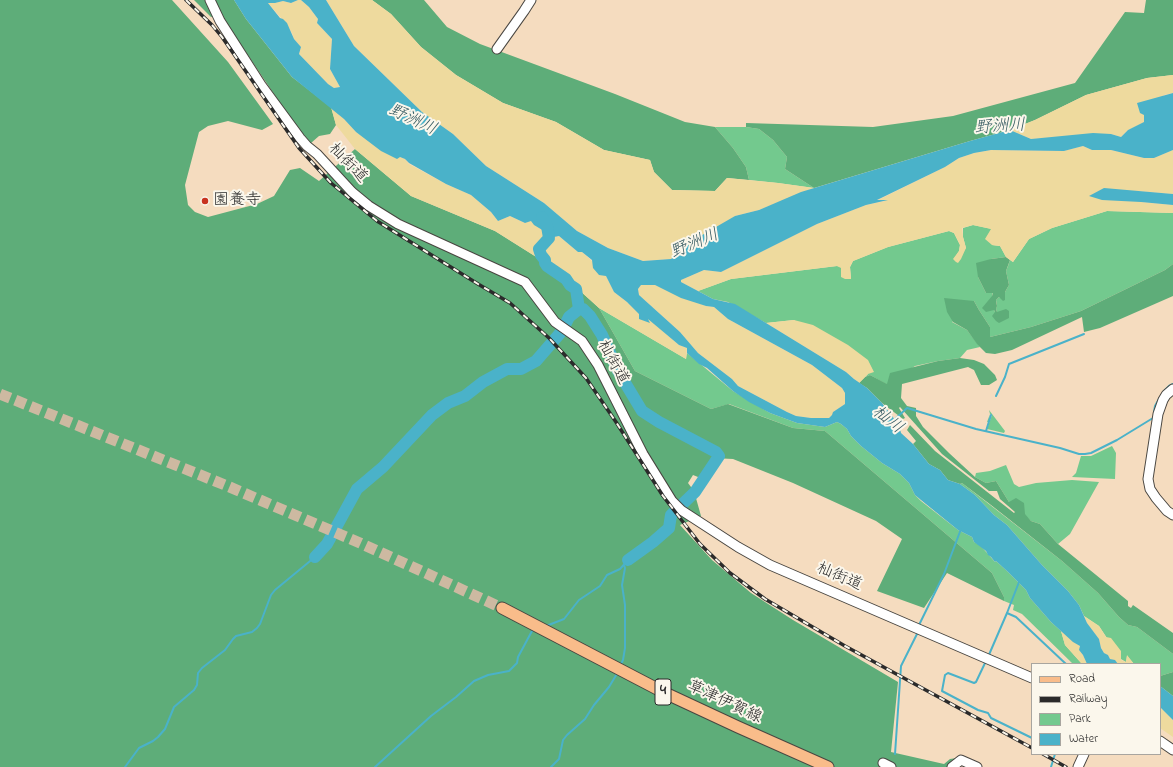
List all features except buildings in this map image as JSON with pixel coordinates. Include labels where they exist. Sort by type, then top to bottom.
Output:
[{"type":"main road","name":"草津伊賀線","points":[[502,608],[665,693],[828,767]]},
{"type":"street","name":"杣街道","points":[[210,0],[220,21],[257,78],[300,138],[352,192],[369,206],[398,224],[525,282],[555,322],[582,341],[598,365],[643,454],[672,501],[681,510],[738,547],[770,565],[1031,678]]},
{"type":"street","points":[[497,49],[531,0]]},
{"type":"street","points":[[1173,389],[1166,395],[1158,414],[1148,479],[1150,488],[1156,498],[1167,511],[1173,515]]},
{"type":"street","points":[[1161,742],[1173,750]]},
{"type":"street","points":[[1078,767],[1084,755]]},
{"type":"street","points":[[952,767],[961,760],[977,767]]},
{"type":"green space","points":[[0,0],[172,0],[228,62],[273,124],[262,130],[228,121],[208,126],[199,132],[185,185],[188,205],[195,212],[208,217],[257,204],[274,196],[290,170],[300,168],[319,181],[355,149],[411,196],[495,231],[557,270],[599,308],[635,371],[711,409],[728,404],[793,428],[825,431],[992,573],[1004,597],[1004,601],[947,573],[924,608],[877,591],[902,539],[876,521],[793,483],[733,459],[713,458],[703,479],[693,475],[688,483],[694,491],[701,516],[680,525],[712,560],[751,593],[793,620],[898,682],[891,752],[944,764],[950,759],[957,758],[952,767],[0,767]]},
{"type":"green space","points":[[194,0],[234,0],[246,19],[292,77],[331,107],[336,125],[330,134],[319,136],[311,143],[294,124],[221,15],[211,17]]},
{"type":"green space","points":[[372,0],[424,0],[447,27],[480,44],[615,94],[685,122],[715,127],[733,148],[746,167],[749,180],[727,178],[715,191],[672,190],[654,172],[650,160],[604,150],[556,122],[503,103],[456,75],[421,47],[391,14]]},
{"type":"green space","points":[[1146,0],[1173,0],[1173,75],[1147,78],[1086,95],[1035,120],[1010,130],[814,188],[785,169],[787,157],[773,140],[759,129],[746,127],[746,123],[873,127],[953,116],[1075,83],[1125,12],[1144,13]]},
{"type":"green space","points":[[715,127],[746,127],[759,129],[773,140],[787,157],[785,169],[814,188],[749,180],[746,167],[733,148]]},
{"type":"green space","points":[[1107,211],[1173,213],[1173,264],[1165,270],[1081,311],[1031,327],[990,337],[990,327],[974,301],[952,322],[967,330],[980,347],[967,350],[960,358],[915,366],[888,385],[870,375],[865,377],[868,374],[794,320],[766,323],[728,302],[713,299],[698,291],[731,279],[837,266],[841,267],[851,279],[850,267],[853,261],[888,247],[949,231],[954,233],[960,245],[959,251],[954,259],[966,248],[963,237],[963,228],[973,225],[992,229],[992,245],[1000,246],[1006,257],[991,259],[978,277],[986,293],[993,292],[992,296],[994,310],[997,312],[996,300],[999,297],[1005,300],[1005,292],[1009,285],[1006,271],[1010,260],[1013,262],[1029,239],[1052,228]]},
{"type":"green space","points":[[1006,257],[1010,260],[1006,271],[1009,285],[1005,292],[1005,300],[1003,301],[999,297],[996,300],[996,309],[997,312],[1006,309],[1009,311],[1009,318],[999,323],[992,316],[995,312],[994,310],[986,312],[982,308],[993,293],[986,293],[978,277],[976,263]]},
{"type":"green space","points":[[1173,264],[1173,296],[1100,328],[1084,332],[1082,317],[1012,350],[995,354],[986,353],[977,344],[967,330],[953,322],[947,312],[944,298],[974,301],[990,327],[990,337],[1031,327],[1081,311],[1165,270]]},
{"type":"green space","points":[[599,308],[686,359],[687,353],[733,391],[770,413],[797,423],[825,427],[837,422],[841,424],[861,446],[882,463],[900,474],[909,483],[915,495],[921,501],[958,530],[972,537],[974,542],[980,545],[995,562],[996,561],[1008,572],[1026,590],[1030,598],[1051,622],[1061,631],[1065,645],[1081,663],[1072,663],[1022,614],[1013,610],[1014,605],[1004,601],[1004,597],[992,573],[825,431],[793,428],[729,404],[711,409],[635,371]]},
{"type":"green space","points":[[960,358],[974,360],[984,364],[995,375],[997,380],[989,385],[981,385],[974,370],[968,367],[902,384],[901,398],[907,406],[916,408],[916,416],[923,427],[975,477],[986,483],[996,481],[1009,502],[1016,498],[1024,503],[1025,514],[1031,521],[1040,524],[1058,544],[1128,601],[1128,606],[1131,608],[1133,605],[1173,633],[1173,654],[1137,627],[1128,625],[1098,593],[1062,561],[991,505],[962,483],[960,484],[948,480],[940,470],[929,464],[913,444],[916,441],[907,430],[910,425],[935,451],[1014,513],[1015,512],[1000,499],[997,491],[989,491],[942,454],[900,407],[899,408],[905,418],[903,419],[859,383],[865,377],[870,375],[887,384],[890,373],[938,361]]},
{"type":"green space","points":[[989,410],[1005,431],[1004,433],[987,429],[992,415],[990,414]]},
{"type":"green space","points":[[1112,446],[1116,453],[1115,479],[1072,477],[1076,473],[1081,456],[1091,456]]},
{"type":"green space","points":[[1006,465],[1014,484],[1019,487],[1036,483],[1072,480],[1099,482],[1070,534],[1058,544],[1040,524],[1031,521],[1009,502],[996,481],[986,483],[975,477],[976,473],[990,471]]},
{"type":"green space","points":[[962,483],[1062,561],[1098,593],[1128,625],[1137,627],[1173,654],[1173,672],[1161,676],[1161,663],[1133,663],[1127,656],[1126,662],[1121,659],[1099,626],[1084,616],[1079,605],[1068,591],[1042,565],[1007,525],[994,515],[975,495],[960,484]]},
{"type":"green space","points":[[1173,672],[1173,696],[1161,687],[1161,676]]},
{"type":"sand","points":[[301,0],[309,7],[318,19],[317,23],[332,39],[330,69],[340,87],[334,88],[328,84],[299,54],[301,47],[294,39],[288,26],[268,3],[283,1],[291,3]]},
{"type":"sand","points":[[326,0],[372,0],[391,14],[421,47],[456,75],[503,103],[556,122],[604,150],[650,160],[654,172],[672,190],[715,191],[727,178],[814,188],[759,210],[735,216],[671,259],[643,261],[608,248],[577,231],[544,203],[486,166],[453,134],[422,112],[354,46]]},
{"type":"sand","points":[[1173,75],[1173,93],[1164,95],[1144,115],[1144,123],[1128,130],[1121,137],[1111,134],[1031,139],[1010,130],[1035,120],[1086,95],[1147,78]]},
{"type":"sand","points":[[331,107],[356,132],[405,159],[409,164],[446,184],[471,195],[491,212],[498,221],[510,216],[525,223],[531,220],[554,237],[559,236],[578,252],[582,252],[606,276],[614,292],[649,322],[647,317],[679,345],[687,348],[686,359],[599,308],[557,270],[495,231],[411,196],[355,149],[336,125]]},
{"type":"sand","points":[[1083,146],[1092,150],[1111,150],[1144,158],[1154,158],[1173,150],[1173,194],[1138,191],[1141,202],[1173,205],[1173,213],[1107,211],[1052,228],[1029,239],[1013,262],[1006,257],[1000,246],[992,245],[985,239],[991,229],[973,225],[962,228],[966,248],[958,263],[953,259],[959,251],[960,245],[954,233],[949,231],[888,247],[853,261],[850,267],[851,279],[841,277],[841,268],[837,266],[731,279],[698,291],[681,282],[681,280],[704,270],[721,272],[817,224],[866,205],[885,201],[876,201],[945,167],[959,158],[974,153],[991,150],[1063,151]]},
{"type":"sand","points":[[641,285],[655,285],[706,306],[714,307],[728,319],[812,365],[842,388],[845,393],[845,404],[833,412],[833,415],[829,418],[796,416],[738,386],[732,379],[698,353],[680,332],[639,295],[638,289]]},
{"type":"sand","points":[[794,320],[813,325],[848,345],[868,360],[874,372],[868,374],[859,383],[846,372],[766,323]]},
{"type":"sand","points":[[1084,616],[1099,626],[1106,637],[1111,638],[1121,651],[1121,660],[1126,662],[1127,655],[1133,663],[1117,663],[1110,659],[1108,655],[1104,653],[1099,639],[1087,623]]},
{"type":"sand","points":[[1061,631],[1081,646],[1079,650],[1087,663],[1081,663],[1065,645]]},
{"type":"sand","points":[[1161,708],[1173,720],[1173,737],[1161,729]]},
{"type":"water","points":[[234,0],[298,0],[291,3],[283,1],[268,3],[280,18],[287,23],[294,39],[301,47],[299,54],[328,84],[334,88],[340,87],[330,69],[332,39],[317,23],[318,19],[309,7],[301,0],[326,0],[354,46],[422,112],[453,134],[486,166],[544,203],[577,231],[608,248],[643,261],[671,259],[697,238],[735,216],[759,210],[801,192],[1010,130],[1031,139],[1093,133],[1111,134],[1121,137],[1128,130],[1144,122],[1144,115],[1140,113],[1137,103],[1173,93],[1173,150],[1154,158],[1144,158],[1111,150],[1092,150],[1083,146],[1064,151],[991,150],[974,153],[959,158],[945,167],[877,200],[888,200],[866,205],[817,224],[721,272],[704,270],[681,280],[681,282],[713,299],[735,304],[846,372],[867,388],[882,403],[899,425],[901,433],[913,444],[929,464],[940,470],[948,480],[960,484],[975,495],[994,515],[1007,525],[1042,565],[1068,591],[1079,605],[1087,623],[1099,639],[1104,653],[1117,663],[1087,663],[1079,650],[1080,646],[1073,642],[1051,622],[1030,598],[1026,590],[1008,572],[974,542],[972,537],[958,530],[915,495],[909,483],[900,474],[882,463],[861,446],[841,424],[837,422],[825,427],[797,423],[770,413],[749,402],[733,391],[707,368],[699,364],[687,353],[687,348],[679,345],[648,319],[650,323],[639,319],[639,314],[614,292],[606,276],[599,275],[593,268],[592,260],[582,252],[578,252],[559,236],[554,237],[534,225],[531,221],[525,223],[510,216],[498,221],[491,212],[471,195],[446,184],[409,163],[405,159],[400,157],[397,159],[381,151],[356,132],[344,119],[292,77],[246,19]],"holes":[[[641,285],[655,285],[681,298],[714,307],[728,319],[812,365],[842,388],[845,393],[845,404],[833,412],[829,418],[796,416],[738,386],[732,379],[698,353],[680,332],[639,295],[638,289]]]},
{"type":"water","points":[[1104,188],[1173,194],[1173,205],[1102,200],[1089,196]]},
{"type":"water","points":[[1161,687],[1173,696],[1173,720],[1161,708]]},
{"type":"waterway","points":[[315,557],[327,544],[357,489],[383,467],[432,415],[448,403],[465,396],[483,382],[507,369],[521,369],[536,361],[562,331],[569,317],[579,309],[576,289],[570,285],[566,279],[547,266],[541,255],[539,249],[549,238],[547,226],[542,217]]},
{"type":"waterway","points":[[579,308],[583,309],[590,316],[602,335],[618,371],[642,411],[659,422],[716,452],[719,456],[695,492],[671,515],[669,528],[628,560]]},
{"type":"waterway","points":[[996,396],[1009,364],[1084,334]]},
{"type":"waterway","points":[[1163,392],[1173,384]]},
{"type":"waterway","points":[[1154,412],[1155,406],[1160,397]]},
{"type":"waterway","name":"杣川","points":[[893,421],[907,408],[976,429],[1060,448],[1079,454],[1085,454],[1091,453],[1117,440],[1153,418]]},
{"type":"waterway","points":[[986,431],[991,415]]},
{"type":"waterway","points":[[919,625],[944,574],[961,529]]},
{"type":"waterway","points":[[125,767],[139,748],[153,741],[165,729],[174,707],[194,690],[197,685],[198,673],[202,668],[225,650],[236,636],[252,632],[257,628],[271,595],[275,590],[315,557]]},
{"type":"waterway","points":[[546,626],[564,619],[579,600],[600,586],[607,575],[620,569],[628,560]]},
{"type":"waterway","points":[[620,666],[623,660],[625,648],[625,605],[622,585],[625,568],[624,565]]},
{"type":"waterway","points":[[988,657],[1019,582]]},
{"type":"waterway","points":[[1007,613],[1016,617],[1065,663]]},
{"type":"waterway","points":[[375,767],[431,716],[474,681],[488,675],[509,671],[517,663],[518,657],[532,631],[536,630]]},
{"type":"waterway","points":[[895,754],[901,666],[918,632]]},
{"type":"waterway","points":[[986,661],[976,682],[974,683],[948,673],[945,675],[942,691],[978,710],[988,713],[991,718],[1031,738]]},
{"type":"waterway","points":[[551,767],[559,759],[563,740],[585,719],[609,687],[618,672]]},
{"type":"waterway","points":[[1051,767],[1055,755]]},
{"type":"tunnel","points":[[0,394],[225,485],[360,543],[502,608]]},
{"type":"railway","points":[[186,0],[212,25],[222,37],[299,148],[331,183],[377,221],[510,303],[549,338],[586,378],[663,496],[700,544],[730,573],[765,599],[845,646],[1031,747]]},
{"type":"railway","points":[[1045,755],[1066,767]]},
{"type":"place","name":"園養寺","points":[[205,201]]},
{"type":"water label","name":"野洲川","points":[[412,121]]},
{"type":"water label","name":"野洲川","points":[[1000,128]]},
{"type":"water label","name":"野洲川","points":[[695,245]]}]
